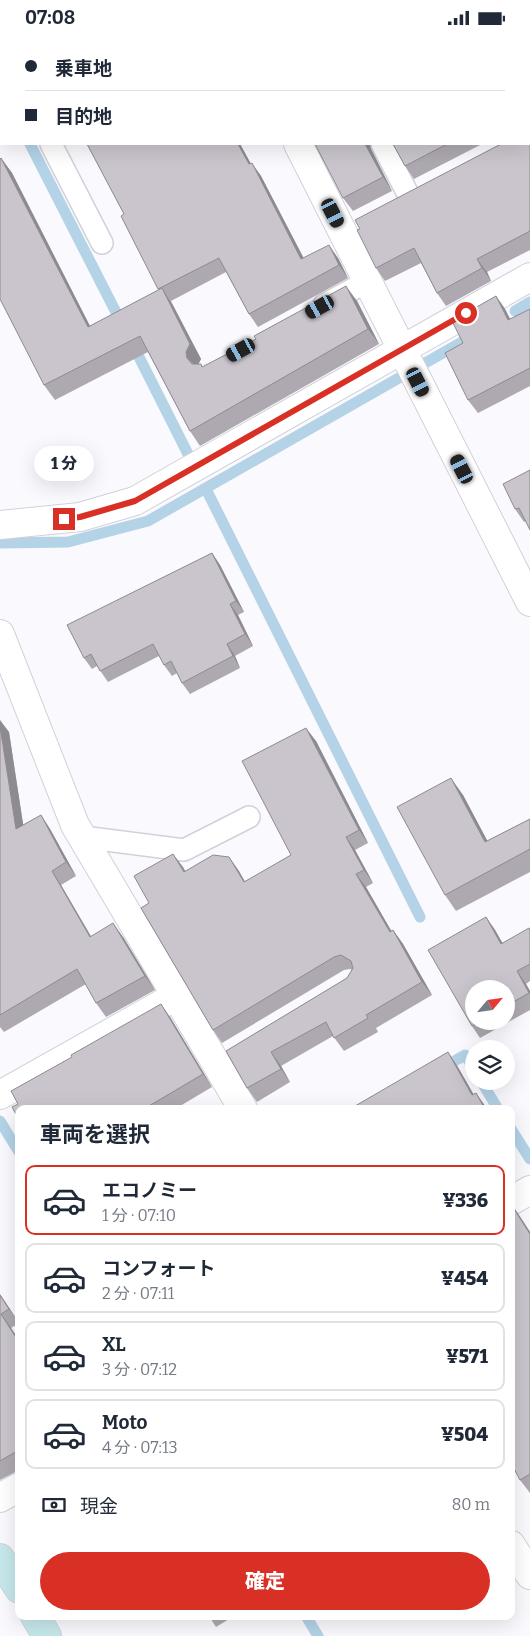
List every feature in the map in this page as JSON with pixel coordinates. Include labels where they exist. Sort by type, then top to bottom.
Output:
[{"type":"street","points":[[299,145],[350,226],[368,281],[418,382],[522,567],[530,602]]},
{"type":"street","points":[[0,525],[80,517],[135,501],[404,353],[530,277]]},
{"type":"street","points":[[0,634],[75,825],[176,995],[224,1057],[242,1105]]},
{"type":"street","points":[[0,1095],[176,995]]},
{"type":"street","points":[[515,1199],[530,1191]]},
{"type":"street","points":[[0,1498],[15,1489]]},
{"type":"street","points":[[515,1551],[530,1575]]},
{"type":"street","points":[[0,1558],[15,1582]]},
{"type":"street","points":[[37,1620],[47,1636]]},
{"type":"lane","points":[[52,145],[102,243]]},
{"type":"lane","points":[[383,145],[409,196]]},
{"type":"lane","points":[[309,313],[368,281]]},
{"type":"lane","points":[[83,837],[184,850],[249,817]]},
{"type":"building","points":[[88,145],[239,145],[249,164],[252,163],[301,259],[329,245],[339,265],[249,314],[219,258],[158,289],[121,216],[124,214]]},
{"type":"building","points":[[316,145],[366,145],[383,177],[343,198]]},
{"type":"building","points":[[394,145],[445,145],[405,166]]},
{"type":"building","points":[[499,145],[530,145],[530,231],[477,259],[482,268],[437,293],[414,248],[376,268],[357,230],[360,229],[355,220]]},
{"type":"building","points":[[1,158],[88,327],[162,288],[190,344],[186,352],[187,358],[192,364],[201,364],[202,367],[256,339],[254,336],[346,286],[368,329],[190,431],[140,336],[44,385],[0,299]]},
{"type":"building","points":[[496,296],[508,320],[530,309],[530,368],[468,400],[445,353],[463,343],[452,321]]},
{"type":"building","points":[[530,470],[530,530],[519,508],[515,509],[503,484]]},
{"type":"building","points":[[212,553],[236,601],[230,604],[245,634],[227,644],[233,656],[182,683],[171,661],[164,665],[153,644],[100,671],[91,654],[84,658],[67,625]]},
{"type":"building","points":[[0,726],[16,829],[41,815],[66,862],[52,871],[90,937],[113,923],[145,976],[96,1003],[77,969],[0,1015]]},
{"type":"building","points":[[306,728],[359,830],[346,837],[364,870],[356,874],[390,932],[393,930],[422,982],[366,1015],[368,1018],[334,1038],[326,1022],[271,1052],[281,1069],[247,1088],[226,1051],[347,978],[353,968],[351,961],[341,955],[334,957],[213,1030],[141,908],[149,903],[134,876],[173,854],[184,872],[213,855],[229,857],[244,882],[291,855],[242,761]]},
{"type":"building","points":[[451,778],[485,842],[530,819],[530,849],[445,895],[397,807]]},
{"type":"building","points":[[486,917],[501,944],[529,928],[530,964],[517,971],[529,993],[515,1001],[515,980],[465,980],[465,1014],[428,950]]},
{"type":"building","points":[[161,1004],[203,1074],[151,1105],[16,1105],[18,1104],[11,1091],[72,1057],[71,1055]]},
{"type":"building","points":[[448,1052],[465,1082],[465,1090],[469,1090],[472,1095],[476,1093],[483,1105],[357,1105]]},
{"type":"building","points":[[515,1210],[530,1234],[530,1474],[520,1480],[515,1471]]},
{"type":"building","points":[[0,1295],[9,1309],[1,1314],[15,1336],[15,1452],[0,1461]]},
{"type":"waterway","points":[[31,145],[122,324]]},
{"type":"waterway","points":[[515,311],[530,302]]},
{"type":"waterway","points":[[0,543],[68,542],[148,521],[476,334]]},
{"type":"waterway","points":[[133,345],[191,460]]},
{"type":"waterway","points":[[206,489],[420,917]]},
{"type":"waterway","points":[[442,1068],[465,1055]]},
{"type":"waterway","points":[[486,1090],[496,1105]]},
{"type":"waterway","points":[[0,1121],[15,1145]]},
{"type":"waterway","points":[[515,1135],[530,1159]]},
{"type":"waterway","points":[[308,1620],[318,1636]]},
{"type":"route","points":[[64,519],[80,517],[135,501],[466,313]]}]
